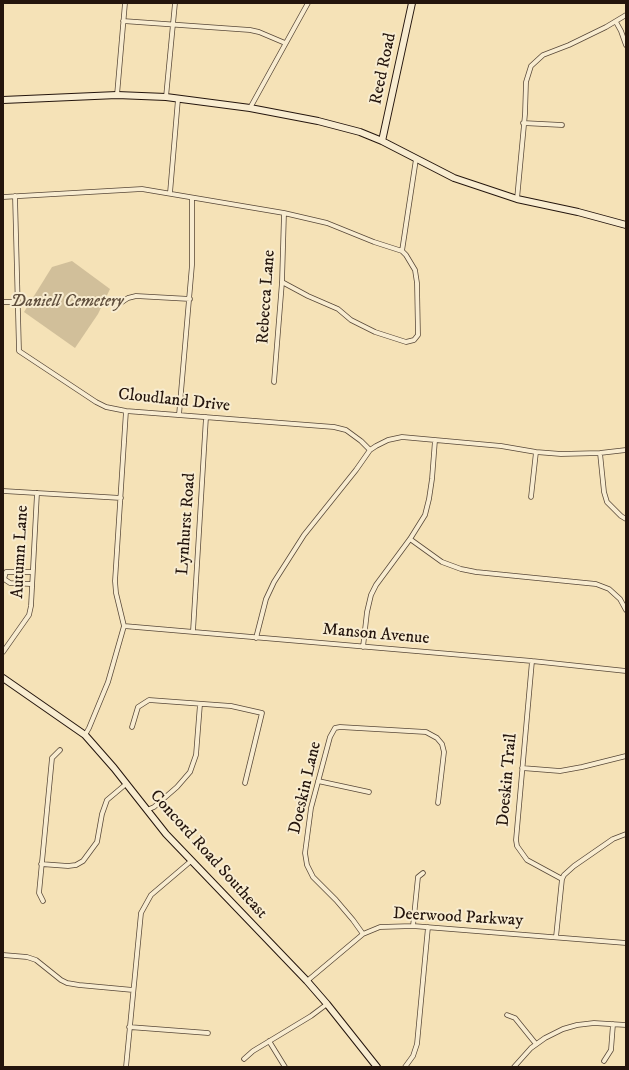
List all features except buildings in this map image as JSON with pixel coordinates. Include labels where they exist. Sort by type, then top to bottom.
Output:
[{"type":"street","points":[[117,95],[125,3]]},
{"type":"street","points":[[166,98],[175,3]]},
{"type":"street","points":[[250,108],[308,3]]},
{"type":"street","name":"Reed Road","points":[[382,141],[412,3]]},
{"type":"street","points":[[517,199],[527,78],[533,64],[543,56],[616,22],[626,15]]},
{"type":"street","points":[[123,21],[250,30],[259,32],[285,43]]},
{"type":"street","points":[[616,22],[626,45]]},
{"type":"street","points":[[3,100],[117,95],[178,99],[250,108],[344,127],[382,141],[454,178],[517,199],[578,212],[626,225]]},
{"type":"street","points":[[170,193],[178,99]]},
{"type":"street","points":[[523,123],[562,125]]},
{"type":"street","points":[[402,251],[416,159]]},
{"type":"street","points":[[3,197],[142,189],[284,213],[327,223],[374,242],[402,251],[411,261],[415,270],[417,283],[418,335],[414,340],[406,342],[374,331],[351,320],[338,310],[282,282]]},
{"type":"street","name":"Cloudland Drive","points":[[15,196],[19,351],[96,402],[113,409],[206,418],[334,427],[346,430],[362,441],[370,450]]},
{"type":"street","points":[[179,415],[190,299],[192,265],[192,198]]},
{"type":"street","name":"Rebecca Lane","points":[[274,382],[282,282],[284,213]]},
{"type":"street","points":[[116,306],[128,298],[136,296],[190,299]]},
{"type":"street","points":[[3,302],[17,302]]},
{"type":"street","points":[[85,735],[108,682],[124,626],[116,593],[115,581],[126,411]]},
{"type":"street","name":"Lynhurst Road","points":[[193,632],[206,418]]},
{"type":"street","points":[[256,638],[266,599],[274,582],[304,535],[356,470],[370,450],[382,443],[395,438],[435,440],[500,446],[536,452],[561,454],[600,453],[626,450]]},
{"type":"street","points":[[363,647],[367,612],[376,585],[410,539],[424,516],[432,479],[435,440]]},
{"type":"street","points":[[531,497],[536,452]]},
{"type":"street","points":[[600,453],[604,492],[607,502],[620,516],[626,519]]},
{"type":"street","points":[[3,491],[121,498]]},
{"type":"street","name":"Autumn Lane","points":[[3,652],[29,615],[31,606],[37,493]]},
{"type":"street","points":[[410,539],[442,562],[461,569],[476,572],[596,584],[609,589],[620,599],[626,610]]},
{"type":"street","points":[[31,584],[10,583],[4,579],[6,572],[32,572]]},
{"type":"street","name":"Manson Avenue","points":[[124,626],[532,661],[626,671]]},
{"type":"street","name":"Doeskin Trail","points":[[532,661],[516,840],[517,846],[527,860],[562,879]]},
{"type":"street","name":"Concord Road Southeast","points":[[3,678],[85,735],[146,810],[191,861],[307,981],[377,1067]]},
{"type":"street","points":[[132,727],[138,707],[149,700],[231,706],[262,713],[245,783]]},
{"type":"street","points":[[146,810],[154,807],[190,772],[196,755],[200,704]]},
{"type":"street","name":"Doeskin Lane","points":[[363,934],[336,900],[312,877],[307,865],[305,853],[311,808],[330,737],[335,728],[340,727],[426,732],[433,735],[442,744],[444,752],[438,803]]},
{"type":"street","points":[[43,901],[39,893],[52,758],[60,750]]},
{"type":"street","points":[[522,768],[560,771],[626,756]]},
{"type":"street","points":[[318,781],[369,792]]},
{"type":"street","points":[[42,864],[68,866],[76,865],[83,861],[97,842],[102,814],[107,800],[126,784]]},
{"type":"street","points":[[556,937],[562,879],[564,875],[613,839],[626,834]]},
{"type":"street","points":[[126,1067],[141,913],[151,895],[191,861]]},
{"type":"street","points":[[413,926],[418,877],[423,873]]},
{"type":"street","name":"Deerwood Parkway","points":[[307,981],[363,934],[380,927],[413,926],[626,943]]},
{"type":"street","points":[[405,1067],[413,1056],[417,1044],[428,927]]},
{"type":"street","points":[[3,954],[27,957],[36,960],[61,980],[68,983],[133,990]]},
{"type":"street","points":[[244,1059],[253,1051],[311,1016],[327,1004]]},
{"type":"street","points":[[507,1015],[515,1018],[536,1044]]},
{"type":"street","points":[[514,1067],[536,1044],[556,1032],[577,1025],[594,1023],[626,1025]]},
{"type":"street","points":[[604,1061],[610,1050],[613,1024]]},
{"type":"street","points":[[130,1027],[208,1033]]},
{"type":"street","points":[[269,1041],[285,1067]]},
{"type":"green space","name":"Daniell Cemetery","points":[[72,261],[110,289],[98,314],[75,348],[24,312],[52,267]]}]
